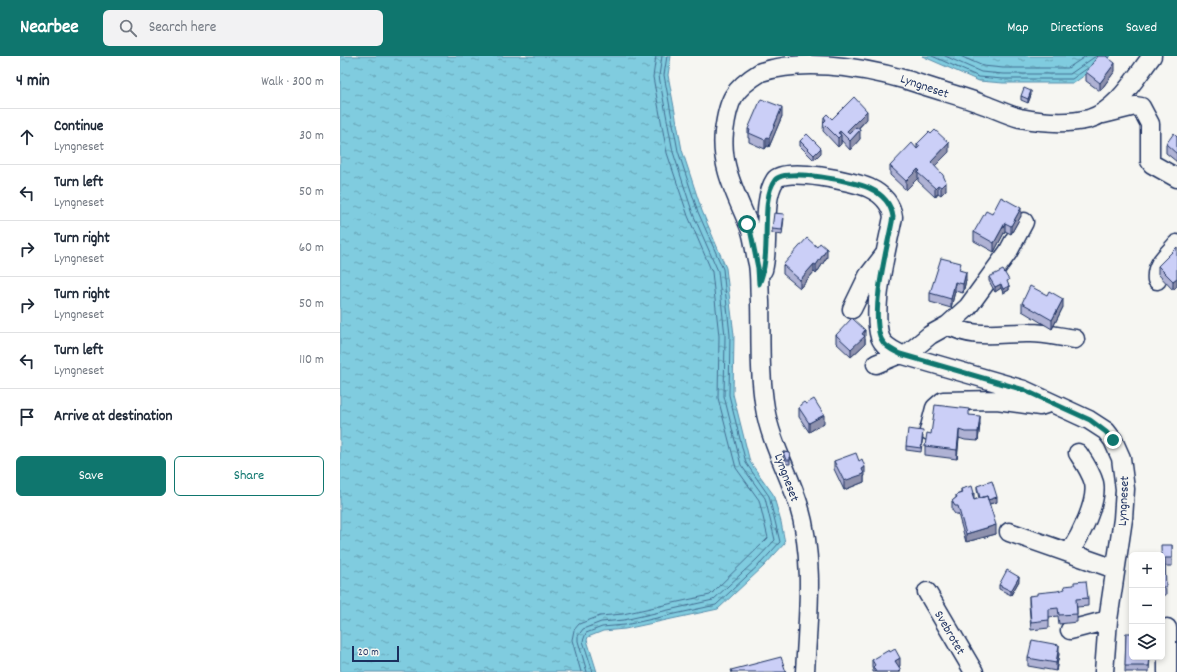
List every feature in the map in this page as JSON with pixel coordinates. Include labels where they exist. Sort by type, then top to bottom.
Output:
[{"type":"street","name":"Lyngneset","points":[[805,672],[809,560],[804,526],[798,504],[786,466],[775,442],[765,410],[760,368],[758,268],[750,229],[726,169],[723,153],[728,107],[732,98],[745,82],[770,66],[813,57],[878,68],[1018,117],[1044,121],[1074,121],[1098,115],[1123,93],[1152,56]]},
{"type":"street","points":[[1098,115],[1135,106],[1141,107],[1150,124],[1150,161],[1152,164],[1177,178]]},
{"type":"street","name":"Lyngneset","points":[[759,284],[767,258],[768,205],[774,180],[782,175],[791,174],[829,178],[856,183],[869,188],[888,203],[893,217],[878,306],[880,337],[884,344],[889,349],[903,355],[1024,390],[1048,402],[1081,415],[1098,425],[1106,432],[1118,449],[1123,468],[1125,489],[1123,519],[1108,620],[1104,672]]},
{"type":"street","points":[[876,364],[903,355],[930,335],[948,325],[968,307],[1008,252],[1024,222]]},
{"type":"street","points":[[1157,280],[1157,270],[1161,261],[1177,244]]},
{"type":"street","name":"Lyngneset","points":[[852,309],[868,276],[886,252]]},
{"type":"street","points":[[948,325],[958,331],[979,335],[1031,333],[1075,339]]},
{"type":"street","name":"Lyngneset","points":[[929,431],[935,408],[943,401],[997,400],[1040,406],[1048,402]]},
{"type":"street","name":"Lyngneset","points":[[1070,552],[1080,537],[1095,492],[1091,475],[1078,453]]},
{"type":"street","points":[[1009,532],[1070,552],[1115,569]]},
{"type":"street","name":"Svebrotet","points":[[927,592],[974,672]]},
{"type":"street","points":[[1070,630],[1108,620]]},
{"type":"street","points":[[1167,628],[1167,672]]},
{"type":"water","points":[[340,56],[671,56],[668,75],[682,150],[702,211],[726,268],[734,335],[733,394],[750,462],[773,494],[785,543],[764,566],[718,609],[625,629],[603,631],[588,637],[587,640],[597,672],[341,672]]},
{"type":"water","points":[[922,56],[1111,56],[1074,83],[1003,83],[979,81]]},
{"type":"building","points":[[1098,56],[1106,56],[1115,63],[1100,83],[1086,72]]},
{"type":"building","points":[[1024,88],[1031,91],[1028,99],[1021,96]]},
{"type":"building","points":[[854,97],[867,111],[847,131],[849,134],[856,127],[860,130],[850,141],[840,131],[838,133],[841,135],[838,138],[823,123],[826,120],[824,117],[827,114],[832,119]]},
{"type":"building","points":[[761,99],[782,107],[769,138],[767,137],[765,140],[749,133],[750,130],[748,129]]},
{"type":"building","points":[[935,130],[949,143],[931,162],[943,175],[946,182],[941,187],[938,185],[935,188],[918,173],[920,171],[918,169],[906,181],[890,166],[912,143],[917,149],[920,146],[917,144],[929,132],[931,134]]},
{"type":"building","points":[[1174,133],[1177,136],[1177,154],[1166,144]]},
{"type":"building","points":[[807,134],[821,148],[814,155],[800,141]]},
{"type":"building","points":[[1001,197],[1021,208],[1011,226],[1005,223],[994,243],[974,232],[986,211],[992,214]]},
{"type":"building","points":[[774,213],[784,214],[782,230],[772,229]]},
{"type":"building","points":[[807,238],[817,247],[820,243],[827,249],[816,265],[814,264],[800,280],[783,265]]},
{"type":"building","points":[[1177,247],[1177,278],[1173,281],[1158,266]]},
{"type":"building","points":[[941,258],[961,263],[959,270],[966,272],[963,284],[955,282],[951,299],[930,293]]},
{"type":"building","points":[[1003,270],[1009,280],[1007,281],[1009,286],[1003,289],[1001,284],[995,287],[989,277]]},
{"type":"building","points":[[1030,286],[1047,295],[1049,291],[1063,299],[1052,320],[1022,303]]},
{"type":"building","points":[[852,318],[865,330],[862,334],[865,336],[851,349],[836,335]]},
{"type":"building","points":[[814,399],[824,415],[809,423],[799,408],[804,402],[806,404]]},
{"type":"building","points":[[935,405],[969,409],[969,415],[980,416],[978,432],[965,432],[959,430],[957,450],[925,446],[927,433],[931,434]]},
{"type":"building","points":[[908,429],[923,431],[921,448],[906,446]]},
{"type":"building","points":[[783,452],[790,453],[790,460],[786,460]]},
{"type":"building","points":[[856,453],[859,461],[862,459],[865,467],[862,469],[864,474],[844,481],[834,461]]},
{"type":"building","points":[[992,481],[997,497],[988,500],[987,496],[980,498],[977,486]]},
{"type":"building","points":[[972,486],[974,500],[987,496],[996,525],[966,534],[958,506],[955,506],[952,501],[957,497],[956,495],[962,493],[961,489]]},
{"type":"building","points":[[1161,545],[1172,545],[1172,558],[1165,558],[1165,552],[1161,552]]},
{"type":"building","points":[[1165,558],[1166,587],[1165,587]]},
{"type":"building","points":[[1007,570],[1019,577],[1011,591],[999,585]]},
{"type":"building","points":[[1086,581],[1088,598],[1076,599],[1077,614],[1059,615],[1058,608],[1049,609],[1049,620],[1031,622],[1029,596],[1037,595],[1037,593],[1065,589],[1064,586],[1074,585],[1074,582]]},
{"type":"building","points":[[1126,633],[1129,633],[1129,660],[1150,660],[1149,666],[1125,666]]},
{"type":"building","points":[[1032,640],[1059,645],[1056,663],[1028,658]]},
{"type":"building","points":[[895,649],[900,658],[895,661],[901,670],[899,671],[900,672],[876,672],[873,667],[875,665],[872,660],[889,650],[890,652]]},
{"type":"building","points":[[781,657],[786,672],[732,672],[731,670]]},
{"type":"route","points":[[747,224],[750,229],[758,268],[759,284],[767,258],[768,205],[774,180],[782,175],[791,174],[829,178],[856,183],[869,188],[888,203],[892,210],[893,217],[878,306],[880,337],[884,344],[889,349],[900,354],[1024,390],[1090,420],[1098,425],[1113,440]]}]
